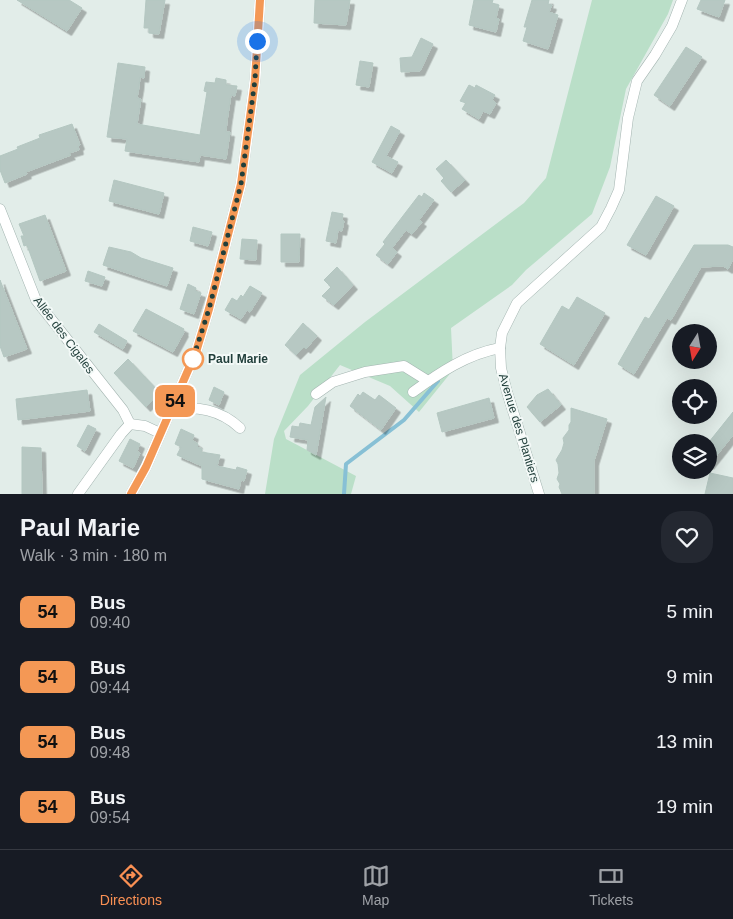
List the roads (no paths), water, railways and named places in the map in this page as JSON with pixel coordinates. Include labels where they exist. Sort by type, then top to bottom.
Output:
[{"type":"street","points":[[132,494],[146,467],[196,352],[209,309],[241,184],[255,80],[260,0]]},
{"type":"street","name":"Avenue des Plantiers","points":[[539,494],[501,368],[500,348],[502,333],[517,302],[601,227],[618,190],[628,118],[636,82],[655,56],[672,26],[682,0]]},
{"type":"street","name":"Allée des Cigales","points":[[0,209],[36,300],[123,410],[130,424]]},
{"type":"street","points":[[413,392],[439,373],[477,354],[500,348]]},
{"type":"street","points":[[316,394],[333,382],[365,372],[404,366],[428,381]]},
{"type":"street","points":[[171,410],[200,408],[214,412],[235,423],[240,428]]},
{"type":"street","points":[[78,494],[130,424],[145,426],[160,433]]},
{"type":"waterway","points":[[344,494],[346,464],[404,420],[438,381]]},
{"type":"place","name":"Paul Marie","points":[[193,359]]}]
